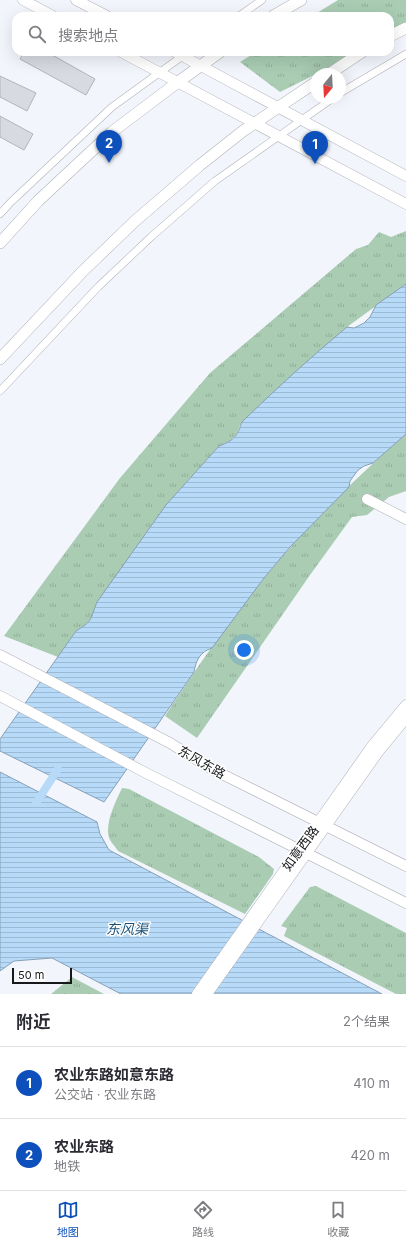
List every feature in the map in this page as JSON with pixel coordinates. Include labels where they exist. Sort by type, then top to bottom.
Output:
[{"type":"main road","points":[[23,0],[46,12]]},
{"type":"main road","points":[[76,0],[99,12]]},
{"type":"main road","points":[[280,12],[301,0]]},
{"type":"main road","points":[[394,34],[406,28]]},
{"type":"main road","points":[[129,56],[406,204]]},
{"type":"main road","points":[[186,56],[200,65],[406,176]]},
{"type":"main road","points":[[0,243],[38,201],[112,132],[214,56]]},
{"type":"main road","points":[[337,68],[356,56]]},
{"type":"main road","points":[[0,359],[82,271],[135,220],[200,165],[255,123],[310,86]]},
{"type":"main road","points":[[367,499],[406,519]]},
{"type":"main road","name":"东风东路","points":[[0,655],[170,743],[210,768],[406,866]]},
{"type":"main road","points":[[0,696],[148,774],[406,903]]},
{"type":"main road","name":"如意西路","points":[[207,994],[258,915],[322,824],[372,746],[406,705]]},
{"type":"main road","name":"如意西路","points":[[322,824],[406,718]]},
{"type":"main road","name":"如意西路","points":[[197,994],[258,915]]},
{"type":"street","points":[[245,12],[262,0]]},
{"type":"street","points":[[346,89],[406,54]]},
{"type":"street","points":[[0,214],[112,108],[179,56]]},
{"type":"street","points":[[0,391],[98,287],[152,236],[215,181],[325,104]]},
{"type":"green space","points":[[338,0],[406,0],[406,30],[394,36],[394,12],[318,12]]},
{"type":"green space","points":[[250,56],[353,56],[329,68],[310,68],[310,77],[280,92],[240,62]]},
{"type":"green space","points":[[406,231],[406,284],[347,327],[240,425],[237,433],[232,438],[219,446],[166,505],[95,607],[92,618],[88,624],[76,631],[58,657],[4,636],[120,478],[210,373],[356,249],[368,245],[379,232],[391,237]]},
{"type":"green space","points":[[406,434],[406,491],[389,497],[367,515],[352,517],[197,738],[165,716],[226,627],[281,558],[332,503]]},
{"type":"green space","points":[[122,788],[129,789],[259,857],[274,869],[273,874],[245,914],[118,851],[110,840],[108,828],[111,814]]},
{"type":"green space","points":[[316,886],[406,933],[406,994],[396,994],[284,936],[287,928],[281,926],[310,887]]},
{"type":"green space","points":[[72,977],[104,994],[51,994]]},
{"type":"water","points":[[406,284],[406,434],[373,463],[358,470],[350,481],[349,487],[290,547],[264,578],[212,648],[204,652],[199,657],[194,672],[104,802],[0,751],[0,739],[76,631],[89,621],[97,602],[166,505],[219,446],[232,439],[238,432],[243,421],[283,383],[347,327],[354,328],[364,323],[370,317],[376,305]]},
{"type":"water","name":"东风渠","points":[[0,772],[97,822],[100,834],[109,850],[382,994],[121,994],[52,958],[14,961],[0,971]]},
{"type":"building","points":[[22,56],[54,56],[95,79],[86,95],[20,59]]},
{"type":"building","points":[[0,76],[36,93],[27,111],[0,97]]},
{"type":"building","points":[[0,116],[33,134],[24,150],[0,137]]},
{"type":"waterway","points":[[36,803],[58,769]]},
{"type":"place","name":"农业东路","points":[[109,163]]},
{"type":"place","name":"农业东路如意东路","points":[[315,164]]}]
